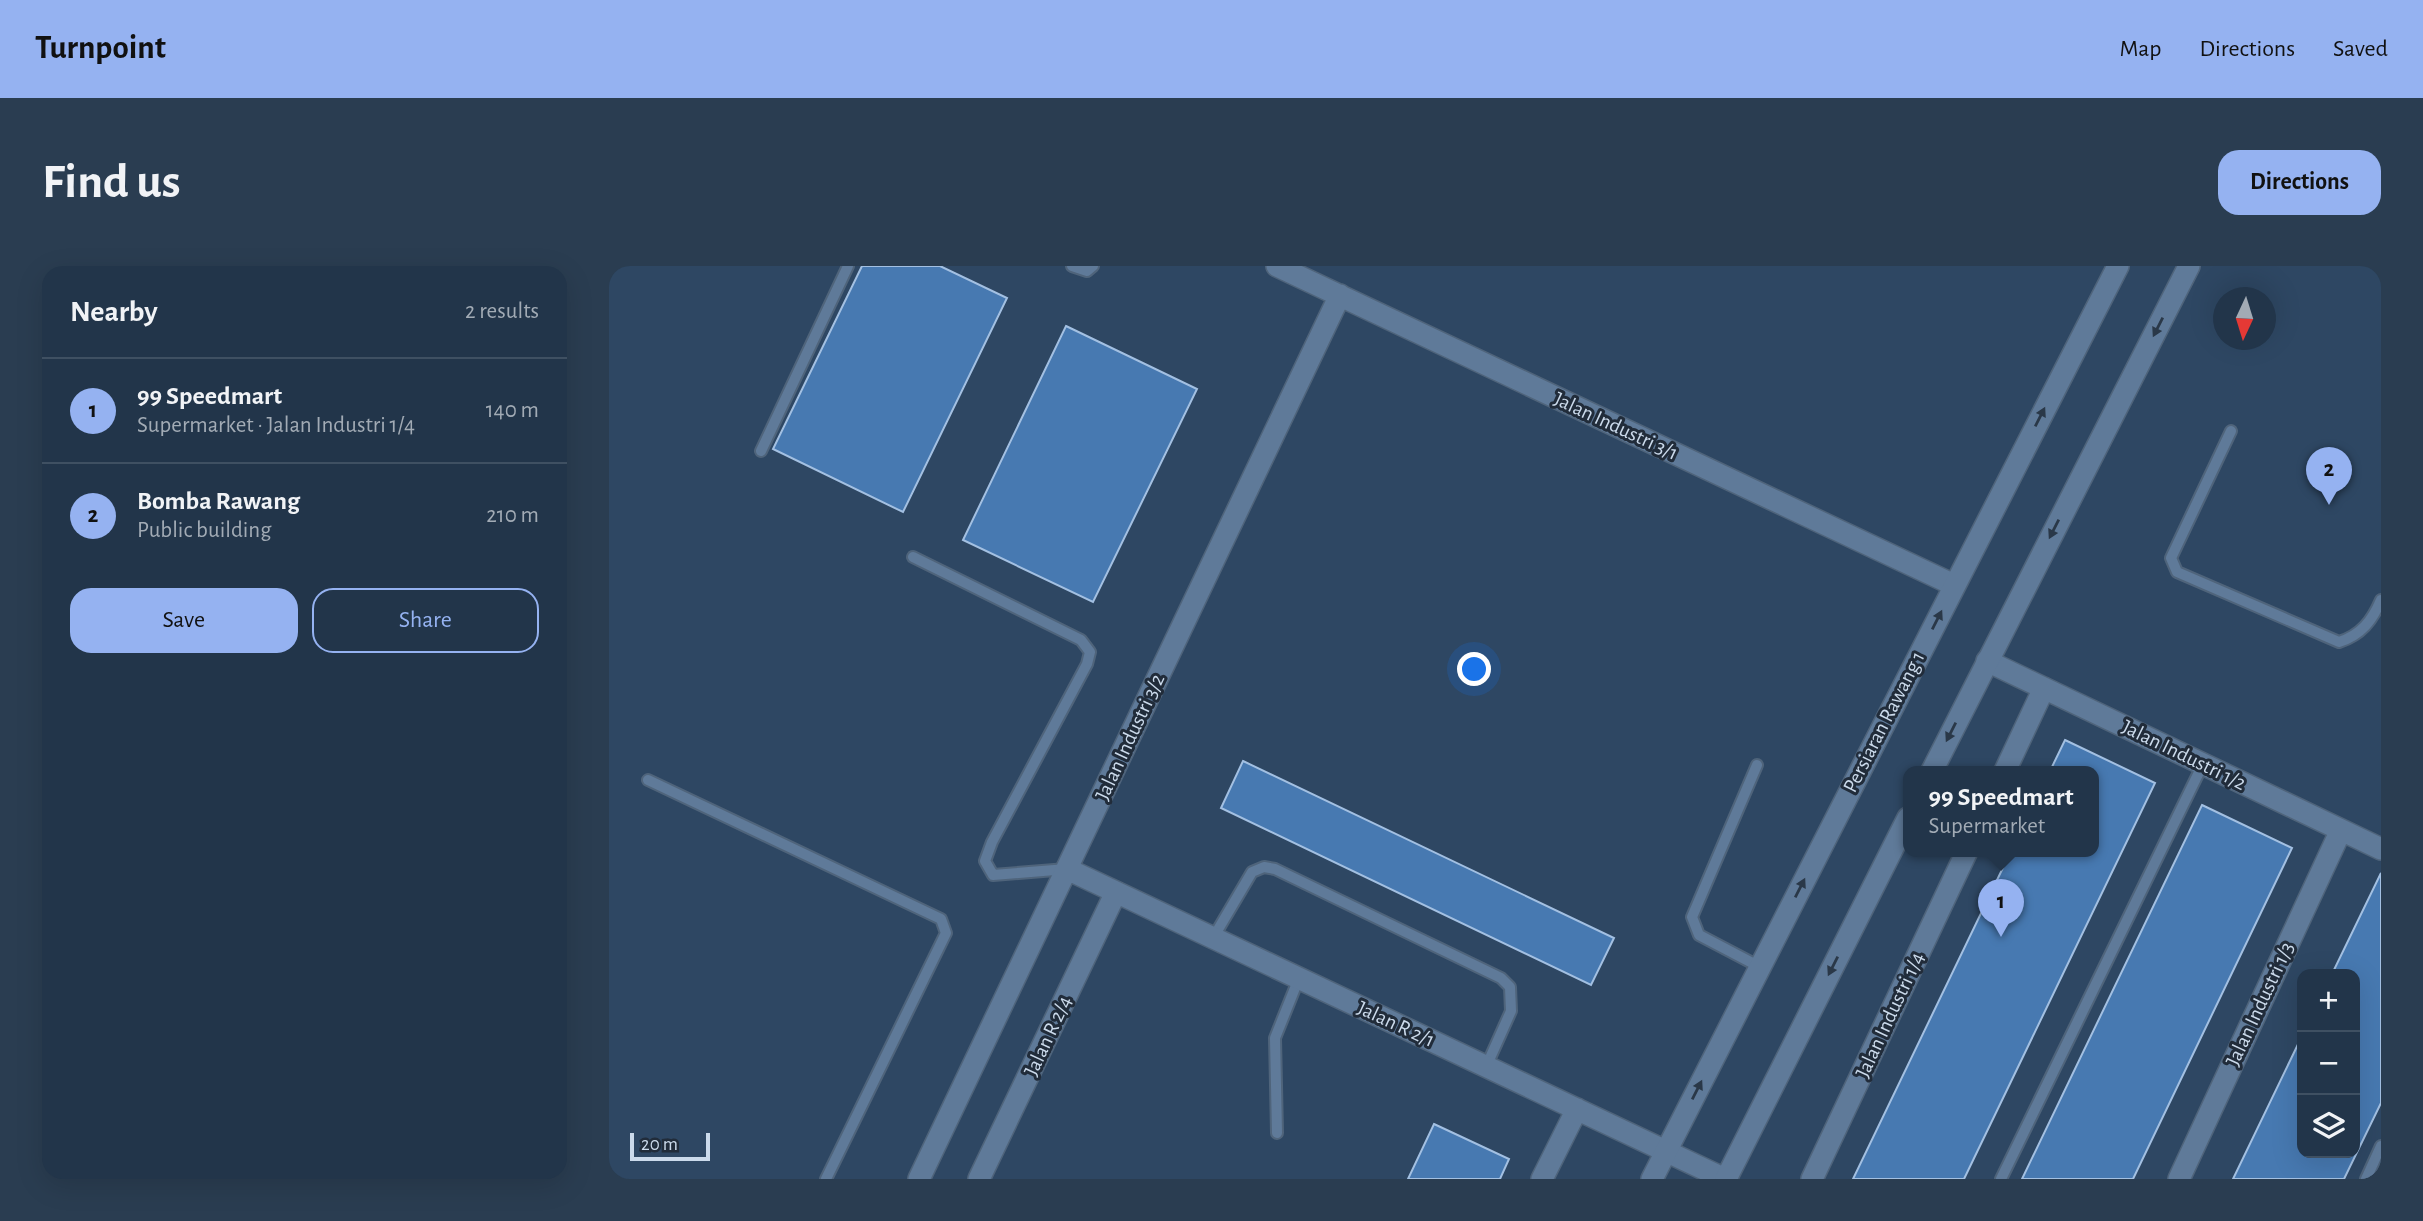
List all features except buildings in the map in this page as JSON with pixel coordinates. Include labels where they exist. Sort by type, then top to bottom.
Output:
[{"type":"street","name":"Jalan Industri 3/1","points":[[1277,266],[1954,585]]},
{"type":"street","points":[[1934,766],[2189,266]]},
{"type":"street","name":"Persiaran Rawang 1","points":[[1652,1179],[2117,267]]},
{"type":"street","name":"Jalan Industri 3/2","points":[[919,1179],[1340,295]]},
{"type":"street","name":"Jalan Industri 1/2","points":[[1987,661],[2381,849]]},
{"type":"street","points":[[2007,766],[2044,688]]},
{"type":"street","points":[[1726,1179],[1903,828]]},
{"type":"street","name":"Jalan Industri 1/3","points":[[2179,1179],[2341,830]]},
{"type":"street","name":"Jalan Industri 1/4","points":[[1812,1179],[1964,857]]},
{"type":"street","name":"Jalan R 2/1","points":[[1067,869],[1726,1179]]},
{"type":"street","name":"Jalan R 2/4","points":[[979,1179],[1116,892]]},
{"type":"street","points":[[1542,1179],[1577,1109]]},
{"type":"lane","points":[[761,451],[848,266]]},
{"type":"lane","points":[[1072,266],[1087,271],[1093,266]]},
{"type":"lane","points":[[2231,431],[2171,558],[2177,572],[2339,642],[2354,637],[2374,617],[2381,600]]},
{"type":"lane","points":[[913,557],[1081,640],[1090,652],[1087,664],[992,842],[985,861],[993,875],[1067,869]]},
{"type":"lane","points":[[2001,1179],[2203,764]]},
{"type":"lane","points":[[1757,765],[1692,917],[1699,935],[1760,967]]},
{"type":"lane","points":[[648,780],[941,919],[946,933],[826,1179]]},
{"type":"lane","points":[[1213,938],[1252,872],[1264,867],[1287,875],[1501,978],[1510,987],[1511,1011],[1486,1067]]},
{"type":"lane","points":[[1277,1133],[1275,1038],[1299,978]]},
{"type":"lane","points":[[2365,1179],[2381,1146]]},
{"type":"place","name":"Bomba Rawang","points":[[2329,505]]},
{"type":"place","name":"99 Speedmart","points":[[2001,937]]}]
